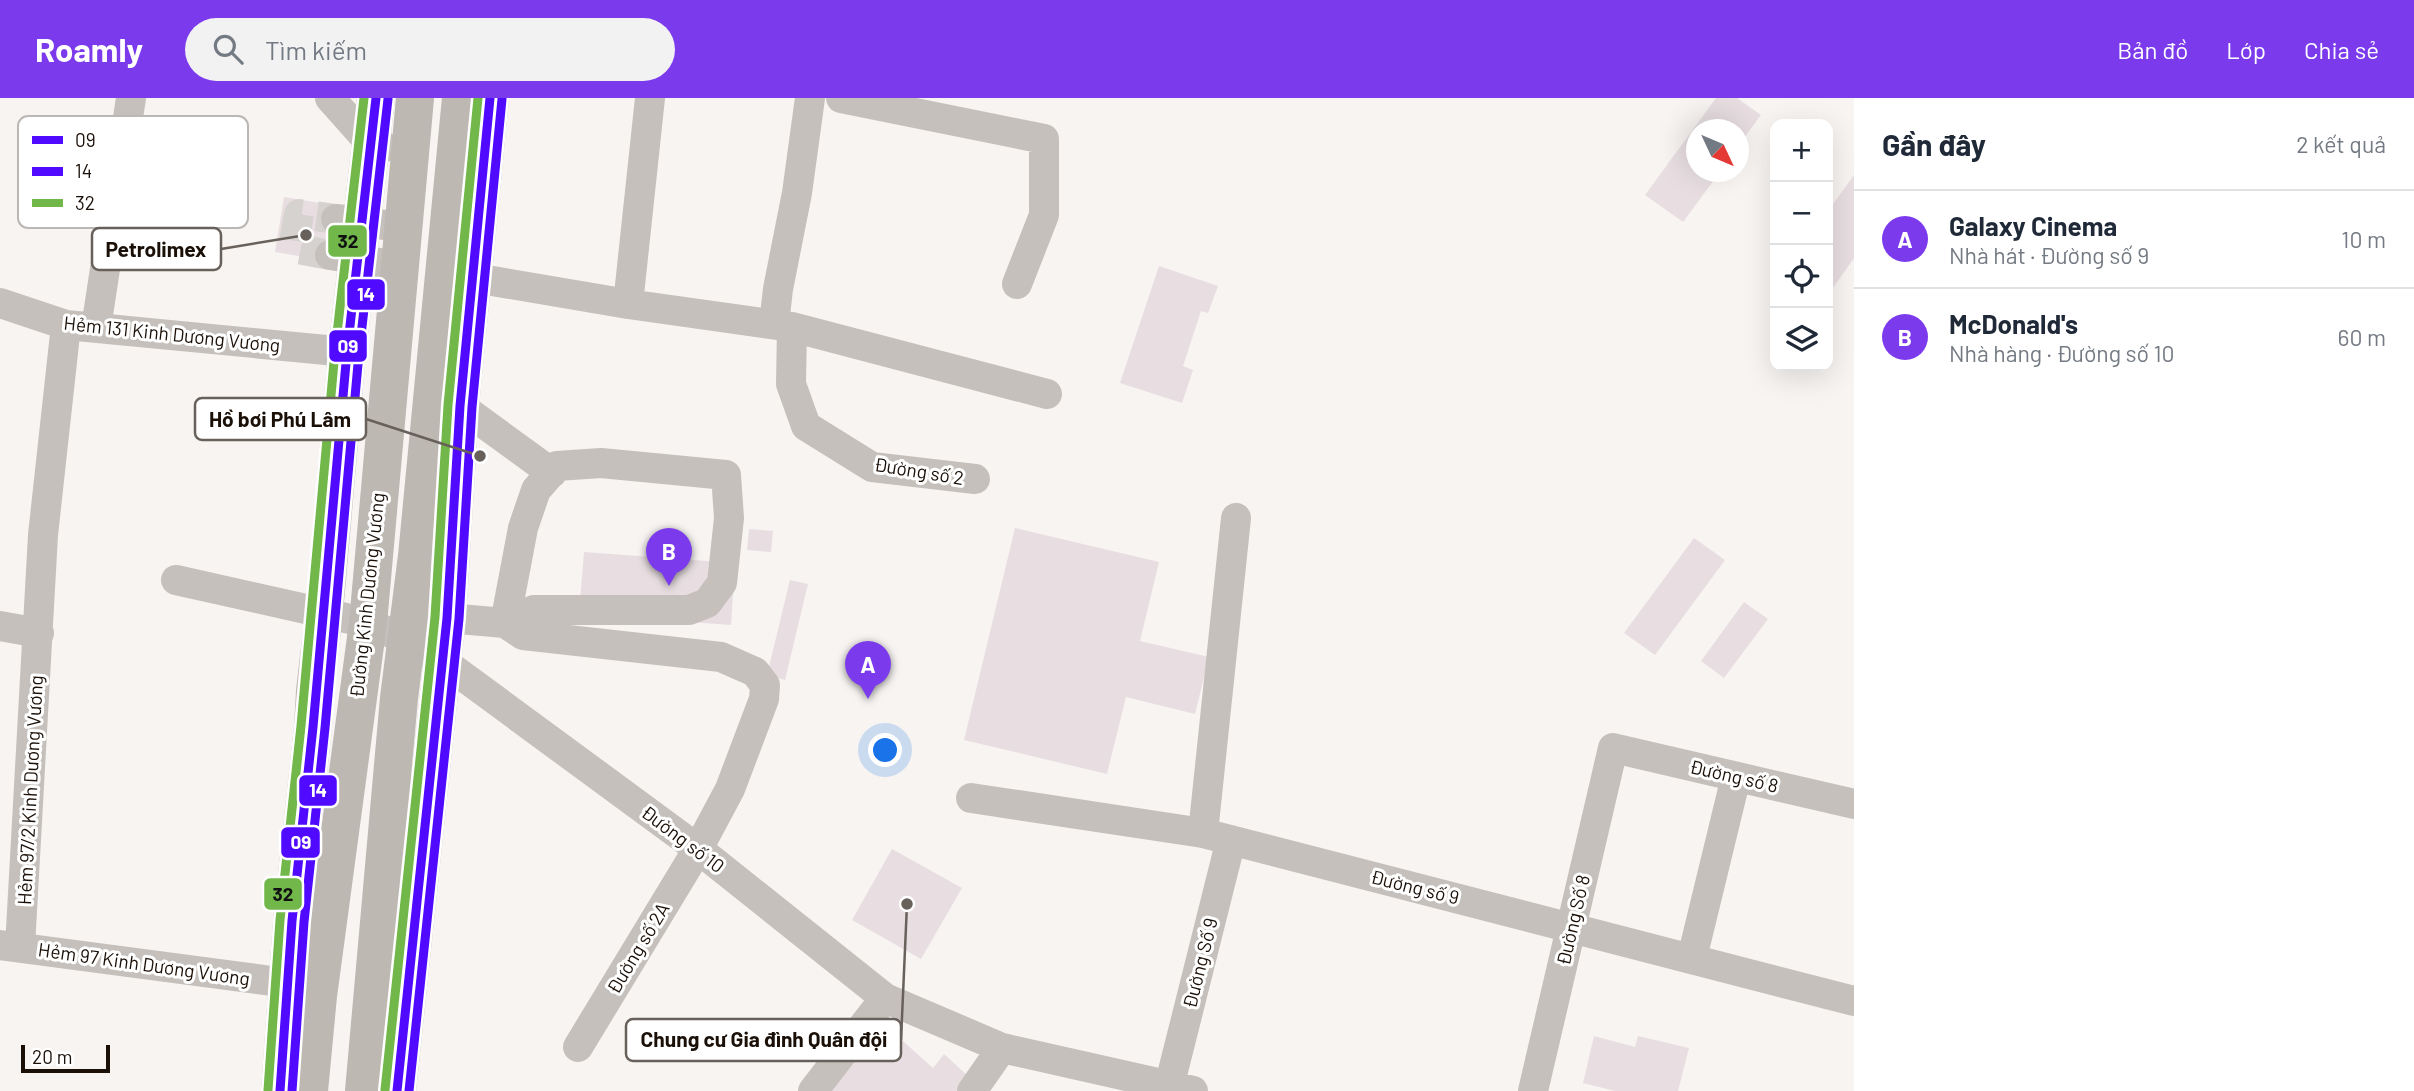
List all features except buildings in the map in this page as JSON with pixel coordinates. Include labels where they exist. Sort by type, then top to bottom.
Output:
[{"type":"main road","points":[[280,1091],[292,920],[324,613],[347,352],[346,239],[371,144],[376,98]]},
{"type":"main road","name":"Đường Kinh Dương Vương","points":[[309,1091],[318,996],[368,623],[415,98]]},
{"type":"main road","points":[[397,1091],[447,618],[460,406],[458,275],[461,98]]},
{"type":"main road","points":[[364,1091],[399,698],[458,275],[490,98]]},
{"type":"street","points":[[128,116],[131,98]]},
{"type":"street","points":[[330,98],[371,144],[410,153]]},
{"type":"street","points":[[628,304],[650,98]]},
{"type":"street","name":"Đường số 2","points":[[810,98],[797,193],[778,289],[791,384],[806,426],[872,467],[975,479]]},
{"type":"street","points":[[841,98],[1044,139],[1044,215],[1017,284]]},
{"type":"street","points":[[346,239],[402,227]]},
{"type":"street","points":[[96,328],[111,228]]},
{"type":"street","points":[[346,239],[399,266]]},
{"type":"street","points":[[458,275],[628,304],[783,326],[1047,394]]},
{"type":"street","name":"Hẻm 131 Kinh Dương Vương","points":[[0,303],[66,325],[347,352]]},
{"type":"street","name":"Hẻm 97/2 Kinh Dương Vương","points":[[10,946],[39,633],[43,535],[66,325]]},
{"type":"street","points":[[460,406],[552,473]]},
{"type":"street","points":[[447,618],[505,623],[534,610],[689,611],[706,603],[722,583],[729,518],[726,475],[601,463],[557,466],[537,490],[523,528],[505,623]]},
{"type":"street","name":"Đường Số 9","points":[[1177,1089],[1217,837],[1222,640],[1236,518]]},
{"type":"street","name":"Đường số 10","points":[[176,580],[368,623],[407,640],[441,660],[698,849],[885,998],[1002,1048],[1177,1089]]},
{"type":"street","name":"Đường số 2A","points":[[505,623],[523,635],[721,657],[755,671],[765,685],[764,699],[730,789],[698,849],[578,1047]]},
{"type":"street","points":[[0,626],[39,633]]},
{"type":"street","name":"Đường số 8","points":[[1613,748],[1854,804]]},
{"type":"street","name":"Đường Số 8","points":[[1533,1091],[1613,748]]},
{"type":"street","points":[[1692,958],[1736,777]]},
{"type":"street","name":"Đường số 9","points":[[971,797],[1217,837],[1854,1001]]},
{"type":"street","name":"Hẻm 97 Kinh Dương Vương","points":[[10,946],[287,984]]},
{"type":"street","points":[[813,1091],[885,998]]},
{"type":"street","points":[[972,1091],[1002,1048]]},
{"type":"tunnel","points":[[330,255],[293,248],[299,214],[336,219]]},
{"type":"transit line","name":"32","points":[[268,1090],[280,920],[301,726],[335,351],[364,98]]},
{"type":"transit line","name":"09","points":[[280,1091],[292,921],[313,727],[347,352],[376,98]]},
{"type":"transit line","name":"32","points":[[385,1090],[435,617],[448,405],[478,98]]},
{"type":"transit line","name":"09","points":[[397,1091],[447,618],[460,406],[490,98]]},
{"type":"transit line","name":"14","points":[[292,1091],[304,922],[325,728],[359,353],[388,99]]},
{"type":"transit line","name":"14","points":[[409,1091],[459,619],[472,407],[502,99]]},
{"type":"place","name":"Petrolimex","points":[[306,235]]},
{"type":"place","name":"Hồ bơi Phú Lâm","points":[[480,456]]},
{"type":"place","name":"McDonald's","points":[[669,586]]},
{"type":"place","name":"Galaxy Cinema","points":[[868,699]]},
{"type":"place","name":"Chung cư Gia đình Quân đội","points":[[907,904]]}]
